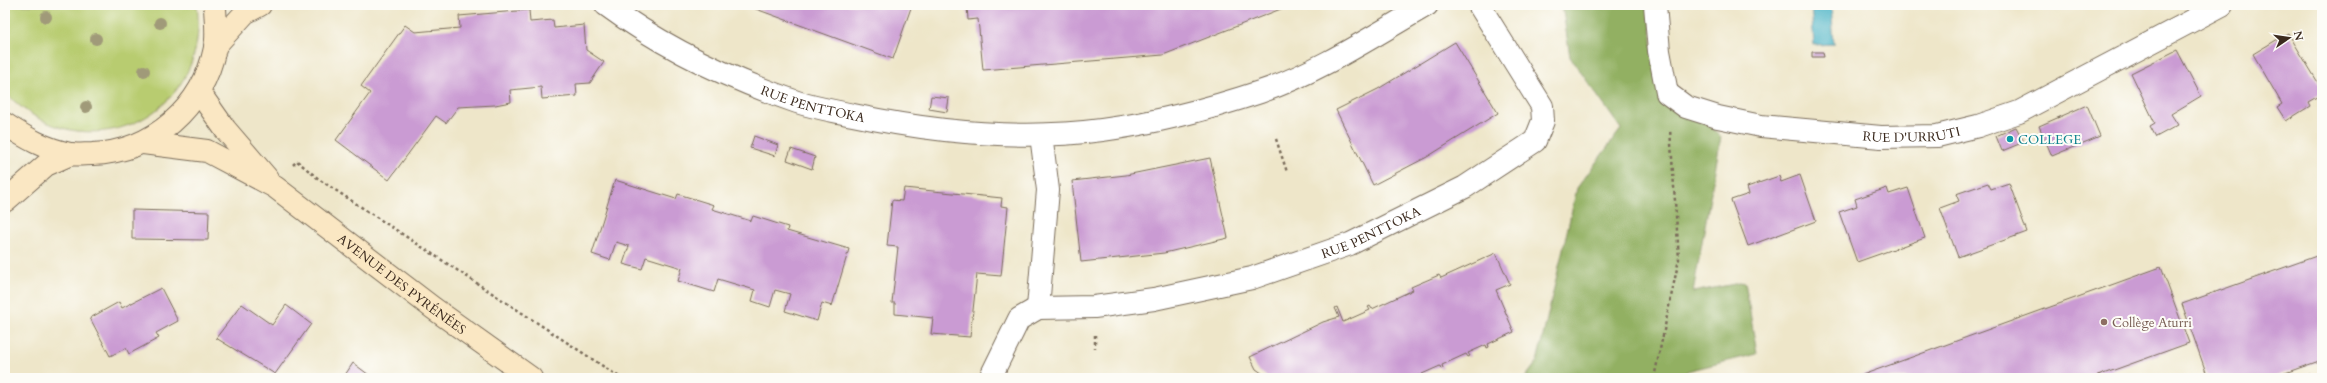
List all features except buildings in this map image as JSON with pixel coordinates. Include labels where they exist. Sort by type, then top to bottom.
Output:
[{"type":"main road","points":[[5,124],[31,142],[71,154],[108,154],[143,142],[175,121],[199,92],[209,70],[215,46],[215,5]]},
{"type":"main road","points":[[215,46],[245,13],[260,5]]},
{"type":"main road","name":"AVENUE DES PYRÉNÉES","points":[[199,92],[225,129],[275,187]]},
{"type":"main road","name":"AVENUE DES PYRÉNÉES","points":[[143,142],[207,152],[275,187],[433,308],[531,378]]},
{"type":"main road","points":[[5,201],[46,165],[71,154]]},
{"type":"street","name":"RUE PENTTOKA","points":[[606,5],[636,27],[721,72],[799,103],[873,119],[958,132],[1041,135],[1110,129],[1182,114],[1261,91],[1330,62],[1427,5]]},
{"type":"street","name":"RUE PENTTOKA","points":[[990,378],[1019,319],[1038,308],[1094,307],[1154,299],[1252,278],[1350,244],[1465,187],[1535,141],[1543,121],[1542,106],[1479,5]]},
{"type":"street","points":[[1655,5],[1659,51],[1667,93]]},
{"type":"street","name":"RUE D'URRUTI","points":[[1667,93],[1686,107],[1761,126],[1882,136],[1937,136],[1978,126],[2019,112],[2222,5]]},
{"type":"street","points":[[1038,308],[1048,190],[1041,135]]},
{"type":"path","points":[[1654,378],[1679,259],[1667,93]]},
{"type":"path","points":[[1276,139],[1287,172]]},
{"type":"path","points":[[297,161],[320,180],[621,378]]},
{"type":"green space","points":[[5,5],[197,5],[196,45],[184,78],[163,104],[136,122],[104,131],[70,130],[36,117],[5,92]]},
{"type":"green space","points":[[1562,5],[1649,5],[1654,65],[1721,137],[1693,292],[1745,282],[1757,354],[1687,371],[1683,378],[1525,378],[1537,362],[1577,188],[1621,129],[1570,57]]},
{"type":"water","points":[[1811,5],[1831,5],[1834,44],[1814,45]]},
{"type":"place","name":"COLLEGE","points":[[2010,139]]},
{"type":"place","name":"Collège Aturri","points":[[2104,322]]}]
